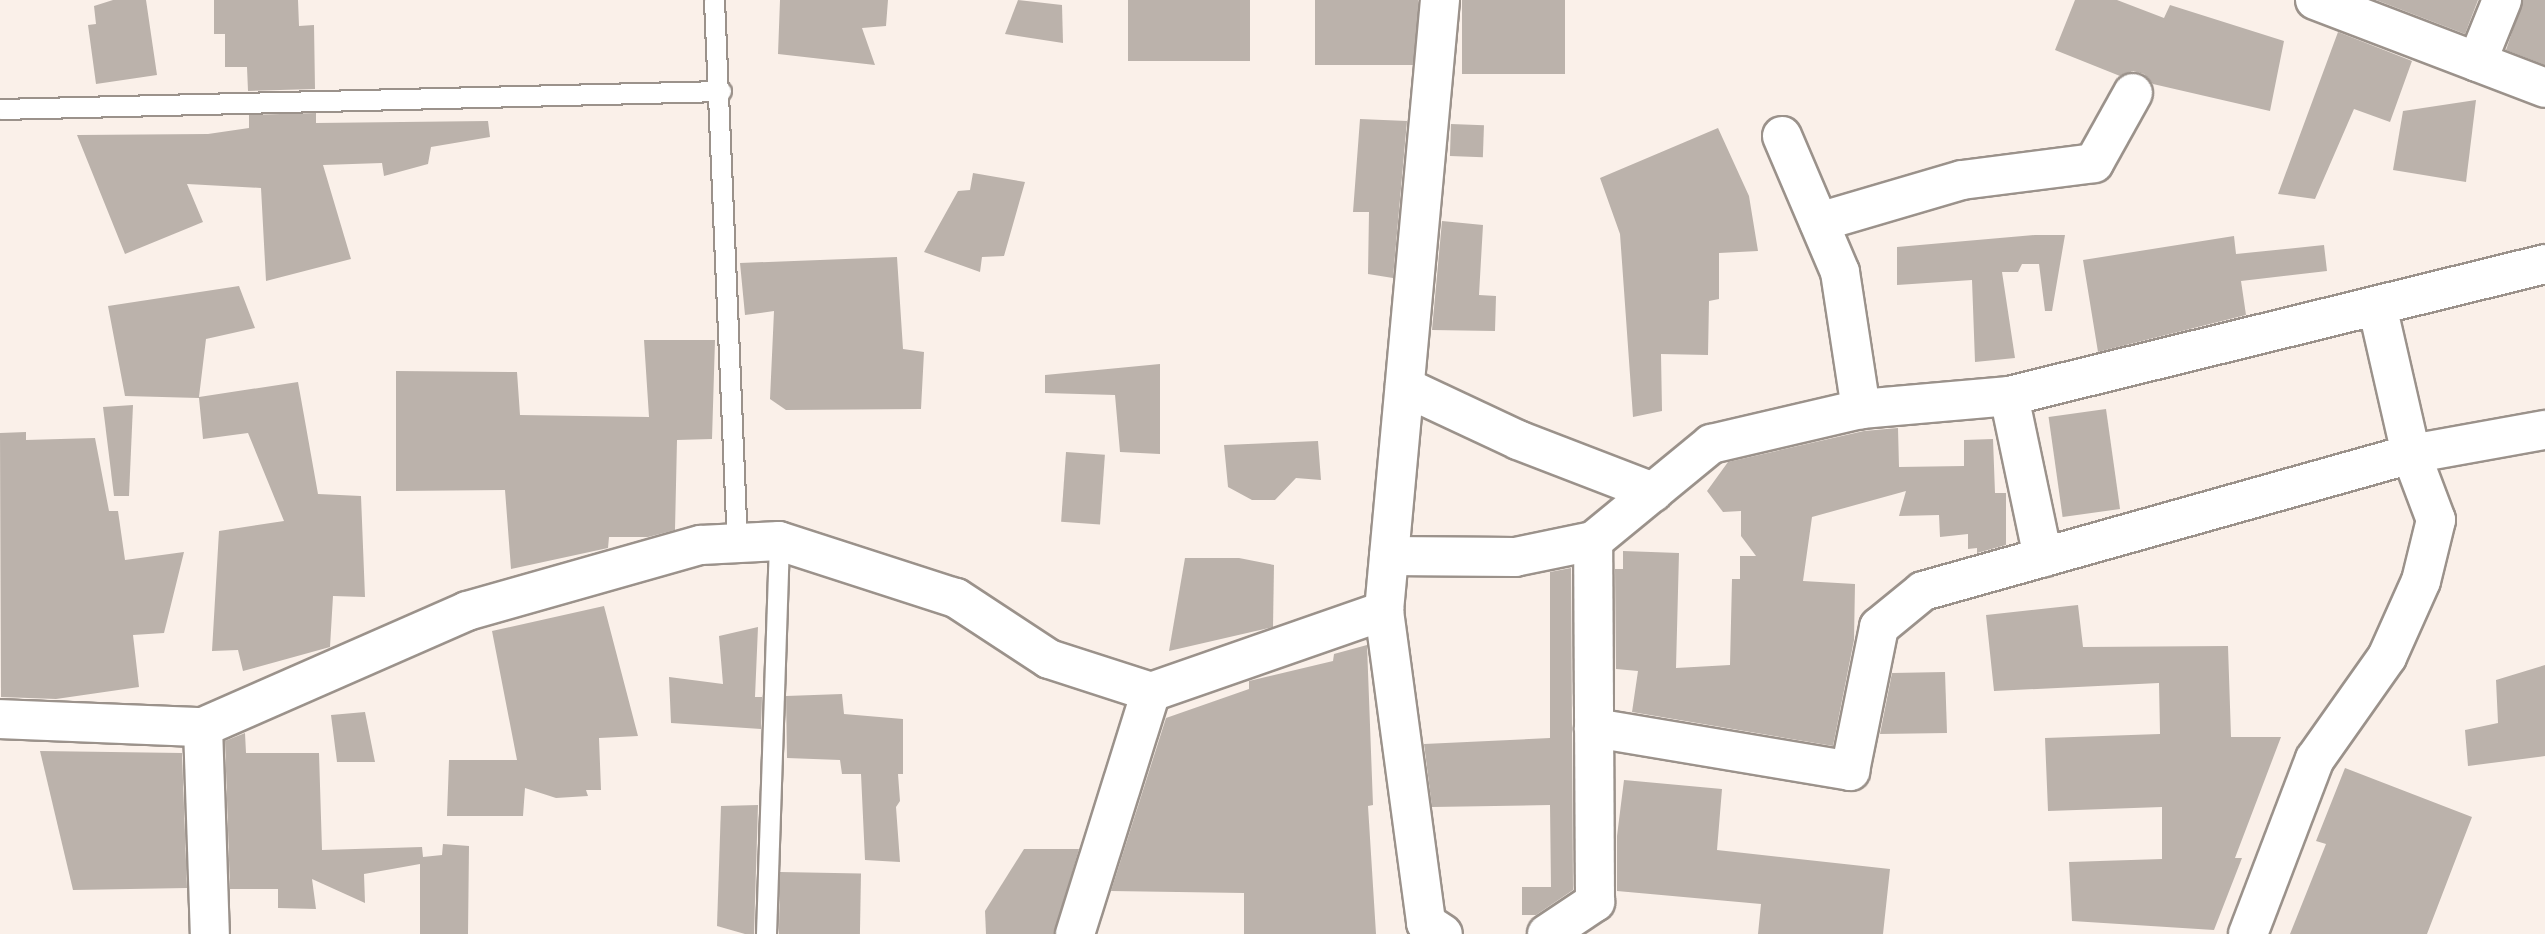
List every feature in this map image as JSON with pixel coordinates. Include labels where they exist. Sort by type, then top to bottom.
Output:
[{"type":"street","points":[[1430,930],[1384,611],[1440,0]]},
{"type":"street","points":[[2315,0],[2545,88]]},
{"type":"street","points":[[2477,62],[2502,0]]},
{"type":"street","points":[[1819,222],[1962,180],[2094,163],[2133,93]]},
{"type":"street","points":[[1782,136],[1840,272],[1861,409]]},
{"type":"street","points":[[1389,556],[1515,556],[1592,541],[1711,444],[1861,409],[2009,397],[2545,264]]},
{"type":"street","points":[[2248,934],[2315,759],[2387,657],[2421,581],[2436,520],[2412,454],[2377,306]]},
{"type":"street","points":[[1405,387],[1518,440],[1653,492]]},
{"type":"street","points":[[2009,397],[2043,556]]},
{"type":"street","points":[[1594,729],[1850,771],[1879,627],[1923,591],[2412,454],[2545,430]]},
{"type":"street","points":[[0,719],[203,727],[467,611],[701,545],[779,541],[956,598],[1049,659],[1151,692],[1384,611]]},
{"type":"street","points":[[1546,934],[1595,902],[1592,541]]},
{"type":"street","points":[[1076,934],[1151,692]]},
{"type":"street","points":[[203,727],[210,934]]},
{"type":"lane","points":[[715,0],[721,92],[737,544]]},
{"type":"lane","points":[[0,109],[721,92]]},
{"type":"lane","points":[[766,934],[779,541]]},
{"type":"building","points":[[113,0],[146,0],[157,75],[96,84],[88,25],[96,24],[94,6]]},
{"type":"building","points":[[214,0],[298,0],[299,26],[314,25],[315,89],[248,91],[247,67],[225,67],[225,34],[214,34]]},
{"type":"building","points":[[780,0],[888,0],[886,26],[862,28],[875,65],[778,54]]},
{"type":"building","points":[[1018,0],[1062,5],[1063,43],[1005,34]]},
{"type":"building","points":[[1128,0],[1250,0],[1250,61],[1128,61]]},
{"type":"building","points":[[1315,0],[1418,0],[1418,65],[1315,65]]},
{"type":"building","points":[[1462,0],[1565,0],[1565,74],[1462,74]]},
{"type":"building","points":[[2075,0],[2117,0],[2164,18],[2170,5],[2284,41],[2270,111],[2153,84],[2144,74],[2133,71],[2120,76],[2055,50]]},
{"type":"building","points":[[2376,0],[2478,0],[2465,34]]},
{"type":"building","points":[[2523,0],[2545,0],[2545,65],[2506,50]]},
{"type":"building","points":[[2338,32],[2412,61],[2390,122],[2354,109],[2315,199],[2278,194]]},
{"type":"building","points":[[2476,100],[2466,182],[2393,170],[2403,111]]},
{"type":"building","points":[[316,113],[316,123],[488,121],[490,137],[431,147],[428,164],[384,176],[382,163],[323,165],[351,259],[266,281],[261,188],[187,184],[203,222],[125,254],[77,135],[208,134],[249,128],[249,115]]},
{"type":"building","points":[[1360,119],[1407,121],[1393,278],[1368,274],[1369,212],[1353,212]]},
{"type":"building","points":[[1451,124],[1484,125],[1483,157],[1450,156]]},
{"type":"building","points":[[1718,128],[1749,196],[1758,251],[1719,253],[1719,299],[1709,301],[1708,355],[1661,354],[1662,411],[1633,417],[1620,234],[1600,178]]},
{"type":"building","points":[[973,173],[1025,182],[1004,256],[982,257],[980,272],[924,252],[958,191],[970,190]]},
{"type":"building","points":[[1442,221],[1483,225],[1479,295],[1496,296],[1495,331],[1432,330]]},
{"type":"building","points":[[2035,235],[2065,235],[2052,311],[2045,311],[2039,264],[2022,264],[2018,272],[2002,272],[2015,358],[1975,362],[1972,280],[1897,285],[1897,247]]},
{"type":"building","points":[[2234,236],[2236,254],[2324,245],[2327,271],[2241,281],[2246,315],[2098,352],[2083,260]]},
{"type":"building","points":[[897,257],[903,349],[924,352],[921,409],[786,410],[770,399],[774,311],[745,315],[740,263]]},
{"type":"building","points":[[239,286],[255,328],[206,339],[199,397],[298,382],[318,494],[361,496],[365,597],[333,596],[330,647],[243,671],[238,650],[212,651],[219,531],[284,521],[248,433],[203,439],[199,398],[125,396],[108,306]]},
{"type":"building","points":[[644,340],[715,340],[712,439],[677,440],[675,530],[648,537],[609,537],[608,548],[511,569],[505,490],[396,491],[396,371],[517,372],[520,415],[649,417]]},
{"type":"building","points":[[1160,364],[1160,454],[1120,452],[1115,395],[1045,393],[1045,375]]},
{"type":"building","points":[[133,405],[129,496],[114,496],[103,407]]},
{"type":"building","points":[[2106,409],[2120,509],[2063,517],[2049,417]]},
{"type":"building","points":[[1898,428],[1899,467],[1964,466],[1964,440],[1993,439],[1995,493],[2006,493],[2006,545],[1977,553],[1977,548],[1968,549],[1968,534],[1940,537],[1939,515],[1899,516],[1906,491],[1812,517],[1803,581],[1855,584],[1854,640],[1833,746],[1632,712],[1638,671],[1616,669],[1615,569],[1623,569],[1623,551],[1679,553],[1676,668],[1730,665],[1732,579],[1740,579],[1740,556],[1756,556],[1741,536],[1741,511],[1723,512],[1707,491],[1728,462],[1864,431]]},
{"type":"building","points":[[26,432],[26,440],[95,438],[109,511],[118,511],[125,560],[184,552],[164,633],[133,635],[139,687],[56,699],[1,697],[0,433]]},
{"type":"building","points":[[1318,441],[1321,480],[1296,478],[1275,500],[1252,500],[1228,487],[1224,445]]},
{"type":"building","points":[[1066,452],[1105,455],[1100,525],[1061,522]]},
{"type":"building","points":[[1185,558],[1239,558],[1274,565],[1273,627],[1169,651]]},
{"type":"building","points":[[1571,568],[1573,890],[1536,915],[1522,915],[1522,887],[1551,887],[1550,805],[1432,807],[1424,744],[1550,738],[1550,572]]},
{"type":"building","points":[[2078,605],[2083,647],[2228,646],[2231,737],[2281,737],[2235,858],[2242,858],[2214,930],[2072,921],[2069,862],[2162,859],[2162,807],[2048,811],[2045,738],[2160,734],[2159,683],[1994,691],[1986,615]]},
{"type":"building","points":[[604,606],[638,736],[599,738],[601,790],[586,790],[588,796],[556,798],[525,788],[523,816],[447,816],[449,760],[517,760],[492,631]]},
{"type":"building","points":[[758,627],[755,697],[762,697],[761,729],[671,723],[669,677],[723,684],[719,636]]},
{"type":"building","points":[[1367,645],[1373,805],[1368,806],[1376,934],[1244,934],[1244,893],[1111,891],[1166,718],[1249,689],[1249,681],[1333,661],[1334,654]]},
{"type":"building","points":[[2545,665],[2545,756],[2468,766],[2465,730],[2498,723],[2496,680]]},
{"type":"building","points":[[1945,672],[1947,733],[1880,734],[1892,673]]},
{"type":"building","points":[[842,694],[844,714],[903,719],[903,774],[898,774],[900,801],[896,807],[900,862],[865,860],[861,774],[842,774],[840,760],[787,758],[786,696]]},
{"type":"building","points":[[365,712],[375,762],[337,762],[331,715]]},
{"type":"building","points":[[245,733],[246,753],[319,753],[322,850],[422,847],[423,857],[442,855],[443,844],[469,846],[468,934],[420,934],[420,864],[364,874],[365,903],[312,879],[316,909],[278,908],[278,889],[230,889],[225,741]]},
{"type":"building","points":[[40,751],[182,753],[187,888],[73,890]]},
{"type":"building","points":[[2345,768],[2472,817],[2427,934],[2290,934],[2326,844],[2316,841]]},
{"type":"building","points":[[1624,780],[1722,789],[1717,850],[1890,869],[1883,934],[1758,934],[1761,904],[1617,891],[1617,836]]},
{"type":"building","points":[[758,805],[754,934],[745,934],[717,926],[721,806]]},
{"type":"building","points":[[1024,849],[1079,849],[1054,934],[986,934],[985,911]]},
{"type":"building","points":[[780,872],[861,873],[860,934],[779,934]]}]
